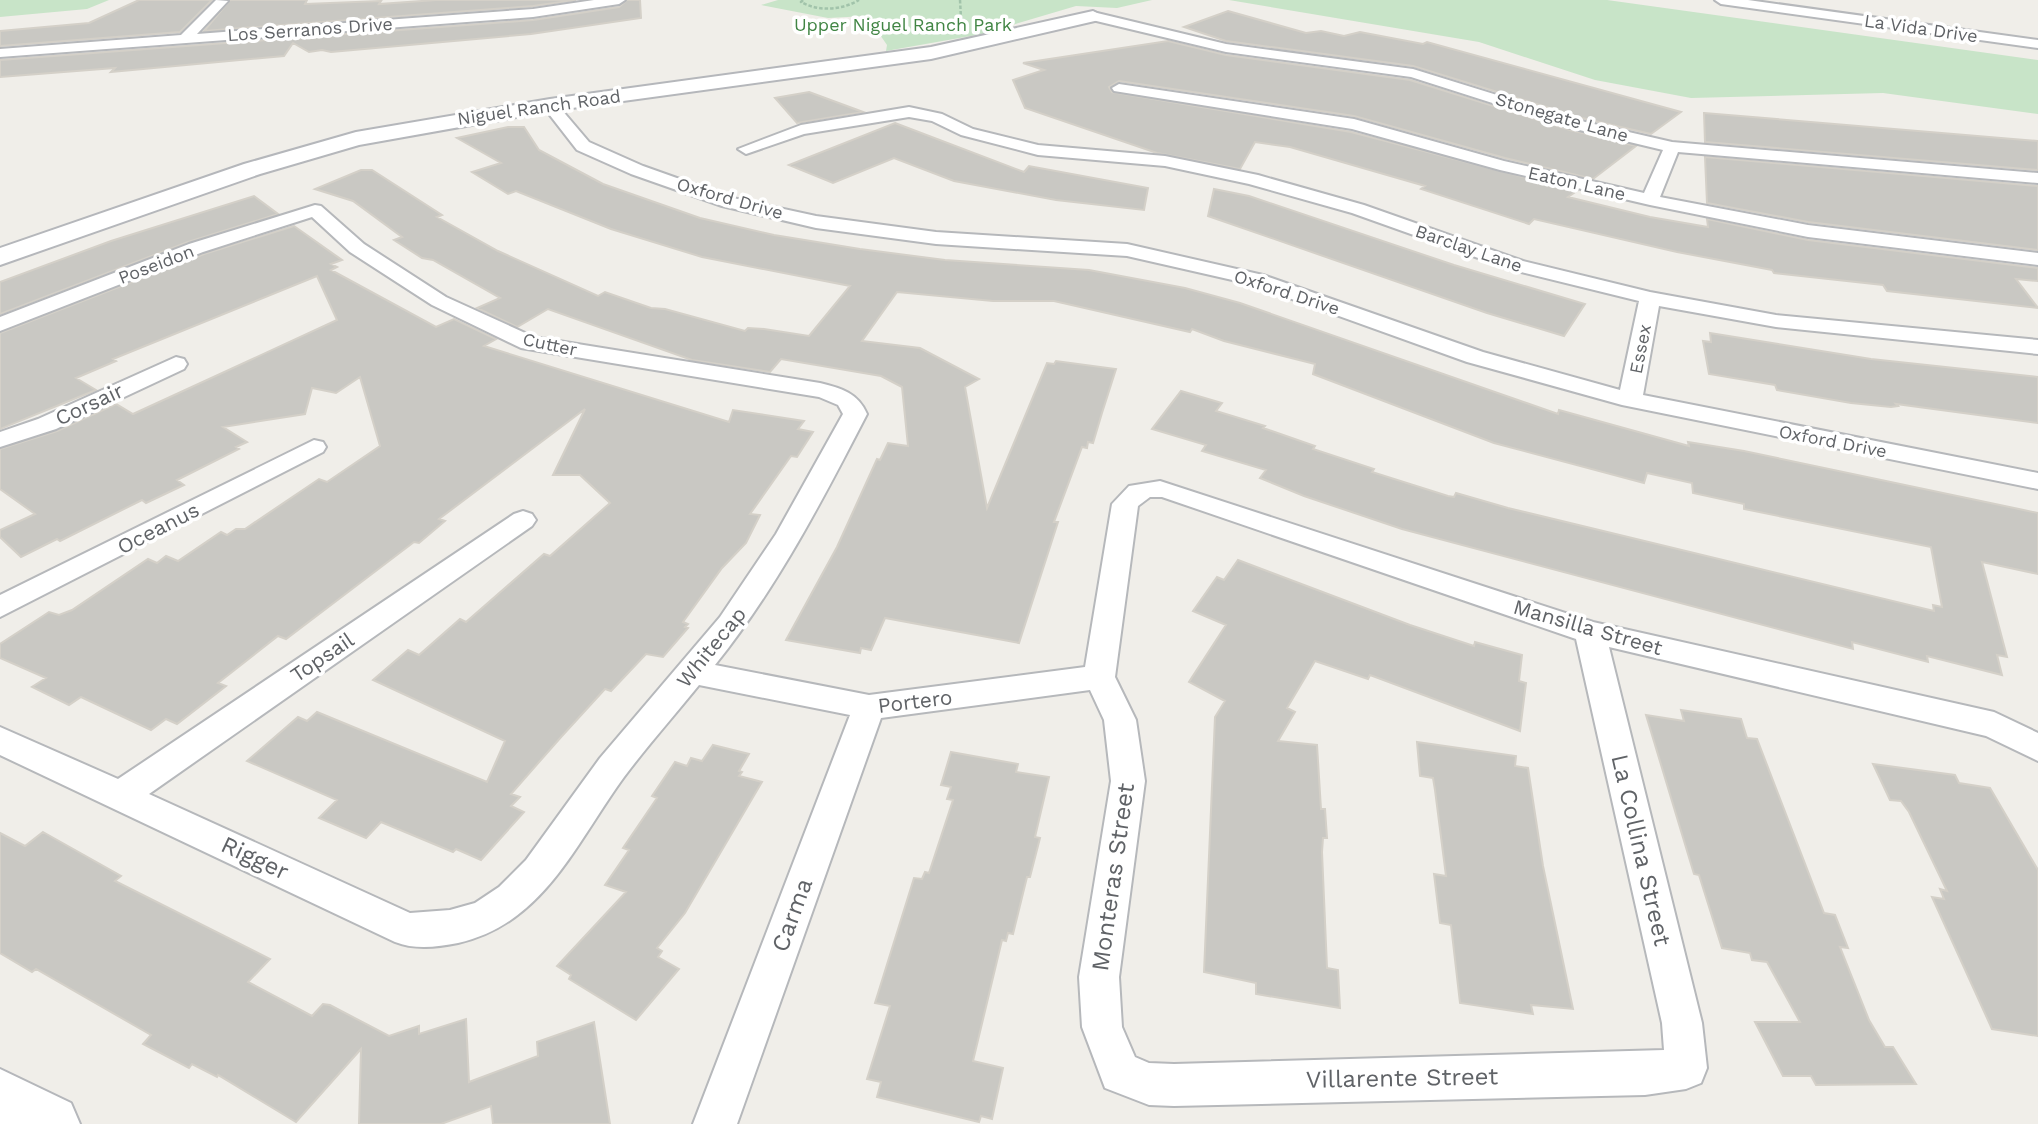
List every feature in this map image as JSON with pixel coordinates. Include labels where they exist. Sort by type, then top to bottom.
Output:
[{"type":"street","name":"Los Serranos Drive","points":[[0,53],[533,13],[619,0]]},
{"type":"street","name":"La Vida Drive","points":[[1721,0],[2038,44]]},
{"type":"street","points":[[185,39],[222,1]]},
{"type":"street","name":"Niguel Ranch Road","points":[[0,257],[303,153],[411,128],[550,105],[931,53],[1093,16]]},
{"type":"street","name":"Stonegate Lane","points":[[1093,16],[1226,48],[1413,73],[1577,125],[1672,147],[2038,177]]},
{"type":"street","name":"Eaton Lane","points":[[1119,88],[1354,124],[1500,165],[1650,200],[1808,232],[2038,259]]},
{"type":"street","name":"Oxford Drive","points":[[550,105],[583,146],[637,170],[728,202],[816,222],[936,238],[1127,250],[1256,279],[1475,357],[1630,400],[2038,481]]},
{"type":"street","name":"Barclay Lane","points":[[746,149],[801,130],[909,113],[936,117],[967,132],[1038,150],[1165,161],[1252,179],[1358,209],[1516,265],[1650,298],[1776,321],[2038,347]]},
{"type":"street","points":[[1650,200],[1672,147]]},
{"type":"street","name":"Poseidon","points":[[0,325],[196,248],[316,210]]},
{"type":"street","name":"Cutter","points":[[316,210],[357,248],[439,301],[529,343],[820,390]]},
{"type":"street","name":"Essex","points":[[1630,400],[1650,298]]},
{"type":"street","name":"Corsair","points":[[0,440],[47,424],[176,364]]},
{"type":"street","name":"Whitecap","points":[[513,899],[554,851],[612,768],[746,604],[797,521],[855,414],[852,404],[820,390]]},
{"type":"street","name":"Oceanus","points":[[0,607],[314,447]]},
{"type":"street","name":"Mansilla Street","points":[[1099,677],[1125,504],[1138,491],[1148,487],[1167,490],[1590,632],[1994,725],[2036,746]]},
{"type":"street","name":"Topsail","points":[[121,795],[523,520]]},
{"type":"street","name":"La Collina Street","points":[[1590,632],[1682,1023],[1686,1068]]},
{"type":"street","name":"Portero","points":[[690,672],[869,707],[1099,677]]},
{"type":"street","name":"Monteras Street","points":[[1099,677],[1120,720],[1128,781],[1099,977],[1102,1027],[1121,1073]]},
{"type":"street","name":"Carma","points":[[715,1124],[869,707]]},
{"type":"street","name":"Rigger","points":[[0,740],[408,930],[442,930],[474,923],[513,899]]},
{"type":"street","name":"Villarente Street","points":[[1121,1073],[1149,1084],[1174,1085],[1645,1074],[1686,1068]]},
{"type":"street","points":[[0,1098],[50,1124]]},
{"type":"path","points":[[803,0],[801,2],[804,5],[830,8],[860,0]]},
{"type":"green space","points":[[0,0],[109,0],[87,9],[0,17]]},
{"type":"green space","name":"Upper Niguel Ranch Park","points":[[778,0],[1152,0],[1117,8],[1076,6],[982,34],[886,51],[887,45],[867,16],[828,18],[761,5]]},
{"type":"green space","points":[[1229,0],[1607,0],[2038,60],[2038,114],[1883,93],[1691,98],[1595,80],[1479,42]]},
{"type":"building","points":[[139,0],[212,0],[180,32],[0,46],[0,31],[89,23]]},
{"type":"building","points":[[230,0],[307,0],[305,4],[381,1],[379,4],[436,0],[576,0],[533,6],[204,31]]},
{"type":"building","points":[[627,0],[640,0],[641,18],[531,34],[331,52],[309,52],[293,43],[284,56],[111,72],[115,68],[0,77],[0,60],[533,20],[619,7]]},
{"type":"building","points":[[1228,11],[1306,33],[1321,31],[1344,36],[1360,32],[1423,44],[1427,42],[1681,112],[1651,134],[1582,118],[1413,66],[1226,41],[1184,27]]},
{"type":"building","points":[[1168,41],[1226,55],[1410,80],[1570,130],[1636,146],[1593,179],[1505,158],[1354,116],[1119,81],[1109,87],[1112,92],[1351,132],[1577,191],[1568,197],[1650,217],[1708,227],[1707,219],[1808,240],[2038,268],[2038,281],[2016,279],[2038,308],[1887,291],[1883,285],[1774,273],[1772,270],[1677,252],[1534,219],[1529,224],[1421,189],[1425,186],[1290,147],[1255,142],[1240,169],[1157,153],[1025,108],[1013,80],[1044,70],[1023,63]]},
{"type":"building","points":[[809,92],[863,112],[797,123],[775,98]]},
{"type":"building","points":[[1704,113],[2038,141],[2038,170],[1705,142]]},
{"type":"building","points":[[895,123],[1024,172],[1029,166],[1148,188],[1144,210],[1056,200],[954,181],[894,158],[833,183],[789,165]]},
{"type":"building","points":[[508,127],[524,127],[539,150],[603,184],[700,218],[774,235],[860,249],[945,260],[1089,270],[1185,288],[1240,303],[1558,414],[1559,410],[1689,446],[1688,442],[1744,451],[2038,513],[2038,574],[1982,562],[2007,657],[1997,655],[2002,675],[1927,656],[1928,662],[1852,642],[1853,649],[1402,529],[1304,496],[1260,478],[1266,470],[1202,451],[1206,445],[1152,429],[1181,391],[1222,403],[1216,411],[1265,426],[1263,428],[1315,446],[1313,449],[1374,469],[1372,472],[1448,496],[1454,497],[1456,493],[1508,508],[1934,611],[1933,605],[1942,607],[1931,547],[1744,509],[1744,504],[1693,493],[1692,483],[1647,473],[1644,483],[1494,443],[1313,374],[1315,364],[1224,341],[1192,329],[1190,332],[1054,301],[993,301],[897,292],[862,341],[920,348],[979,379],[965,387],[987,508],[1047,363],[1054,364],[1056,361],[1116,369],[1093,443],[1088,442],[1087,448],[1082,447],[1054,522],[1058,522],[1019,643],[885,618],[871,650],[861,648],[860,653],[786,640],[837,547],[877,459],[880,460],[888,443],[908,446],[902,387],[881,376],[781,359],[770,372],[692,360],[548,309],[517,327],[477,308],[500,298],[433,260],[422,258],[394,240],[402,237],[353,201],[315,189],[361,170],[372,170],[442,215],[437,217],[498,251],[598,296],[605,292],[651,308],[665,309],[745,331],[748,328],[764,329],[809,336],[850,286],[702,257],[611,229],[516,191],[508,194],[472,172],[501,163],[457,138]]},
{"type":"building","points":[[1705,157],[2038,186],[2038,250],[1808,222],[1707,203]]},
{"type":"building","points":[[1214,189],[1249,196],[1454,265],[1585,304],[1564,336],[1487,313],[1208,216]]},
{"type":"building","points":[[254,196],[278,214],[188,242],[0,314],[0,282],[111,241]]},
{"type":"building","points":[[294,226],[342,260],[331,264],[337,267],[331,270],[436,327],[454,319],[496,339],[484,346],[729,422],[733,410],[804,421],[798,429],[813,432],[797,457],[791,456],[750,514],[760,515],[746,543],[722,568],[683,622],[688,624],[685,627],[688,628],[663,657],[646,654],[611,691],[605,689],[562,736],[511,794],[520,797],[511,806],[524,812],[481,860],[456,849],[453,852],[381,822],[366,838],[319,818],[337,800],[247,761],[298,717],[307,721],[317,712],[487,782],[505,741],[373,680],[408,650],[419,655],[460,619],[466,622],[544,554],[550,556],[610,503],[580,475],[553,475],[585,409],[439,519],[445,521],[419,543],[414,542],[286,639],[278,636],[218,683],[226,686],[177,724],[166,719],[151,730],[81,697],[69,705],[32,687],[46,678],[0,658],[0,644],[49,612],[59,615],[72,610],[148,559],[157,563],[166,556],[178,561],[221,532],[227,535],[236,529],[245,529],[319,479],[327,482],[380,446],[360,377],[336,393],[312,388],[305,414],[223,427],[247,442],[236,447],[239,449],[177,480],[184,485],[146,503],[142,500],[60,541],[57,539],[21,557],[0,537],[0,530],[35,514],[0,489],[0,449],[57,431],[116,404],[133,414],[337,320],[317,276],[113,359],[116,361],[76,378],[96,390],[0,429],[0,333],[204,254]]},
{"type":"building","points":[[1710,333],[1871,359],[2038,377],[2038,423],[1896,404],[1898,406],[1891,407],[1851,403],[1777,390],[1775,385],[1709,374],[1703,341],[1711,342]]},
{"type":"building","points":[[1238,560],[1410,625],[1474,646],[1475,642],[1522,655],[1519,681],[1526,683],[1520,731],[1370,675],[1368,679],[1315,661],[1287,708],[1295,712],[1278,741],[1317,745],[1321,809],[1325,809],[1327,838],[1323,838],[1322,852],[1327,968],[1338,970],[1340,1008],[1256,994],[1256,983],[1204,972],[1215,717],[1225,701],[1189,682],[1226,625],[1193,611],[1217,577],[1224,580]]},
{"type":"building","points":[[1681,710],[1741,719],[1747,738],[1757,739],[1824,913],[1835,915],[1848,948],[1840,947],[1869,1020],[1885,1047],[1893,1047],[1916,1084],[1816,1085],[1811,1076],[1783,1076],[1755,1022],[1800,1022],[1767,962],[1752,960],[1750,953],[1722,948],[1699,875],[1694,874],[1646,715],[1684,721]]},
{"type":"building","points":[[1417,742],[1516,756],[1515,766],[1528,768],[1543,866],[1573,1009],[1531,1005],[1533,1014],[1460,1003],[1451,925],[1440,923],[1434,874],[1446,876],[1435,790],[1433,778],[1420,776]]},
{"type":"building","points":[[713,745],[749,754],[739,776],[762,782],[685,913],[657,948],[662,951],[658,957],[679,969],[636,1020],[569,979],[571,975],[557,966],[626,892],[605,885],[629,850],[623,848],[657,798],[652,796],[675,762],[687,766],[691,758],[702,761]]},
{"type":"building","points":[[951,752],[1018,764],[1016,772],[1049,777],[1035,837],[1040,838],[1030,877],[1027,877],[1013,934],[1008,933],[1006,941],[1002,940],[973,1061],[1003,1068],[992,1119],[981,1116],[979,1122],[877,1097],[881,1082],[867,1079],[890,1006],[875,1003],[914,878],[922,879],[925,872],[929,873],[953,800],[947,799],[951,787],[941,785]]},
{"type":"building","points":[[1873,764],[1955,775],[1959,783],[1990,788],[2038,870],[2038,1036],[1992,1029],[1932,897],[1944,899],[1940,889],[1947,891],[1909,812],[1901,801],[1890,800]]},
{"type":"building","points":[[43,832],[121,876],[115,881],[270,959],[248,982],[312,1016],[323,1004],[330,1005],[389,1036],[419,1026],[419,1034],[466,1019],[469,1082],[538,1056],[537,1042],[594,1022],[610,1124],[493,1124],[491,1106],[441,1124],[359,1124],[361,1049],[296,1122],[218,1075],[217,1077],[192,1064],[189,1068],[143,1044],[151,1035],[36,969],[32,972],[0,953],[0,833],[25,846]]}]
